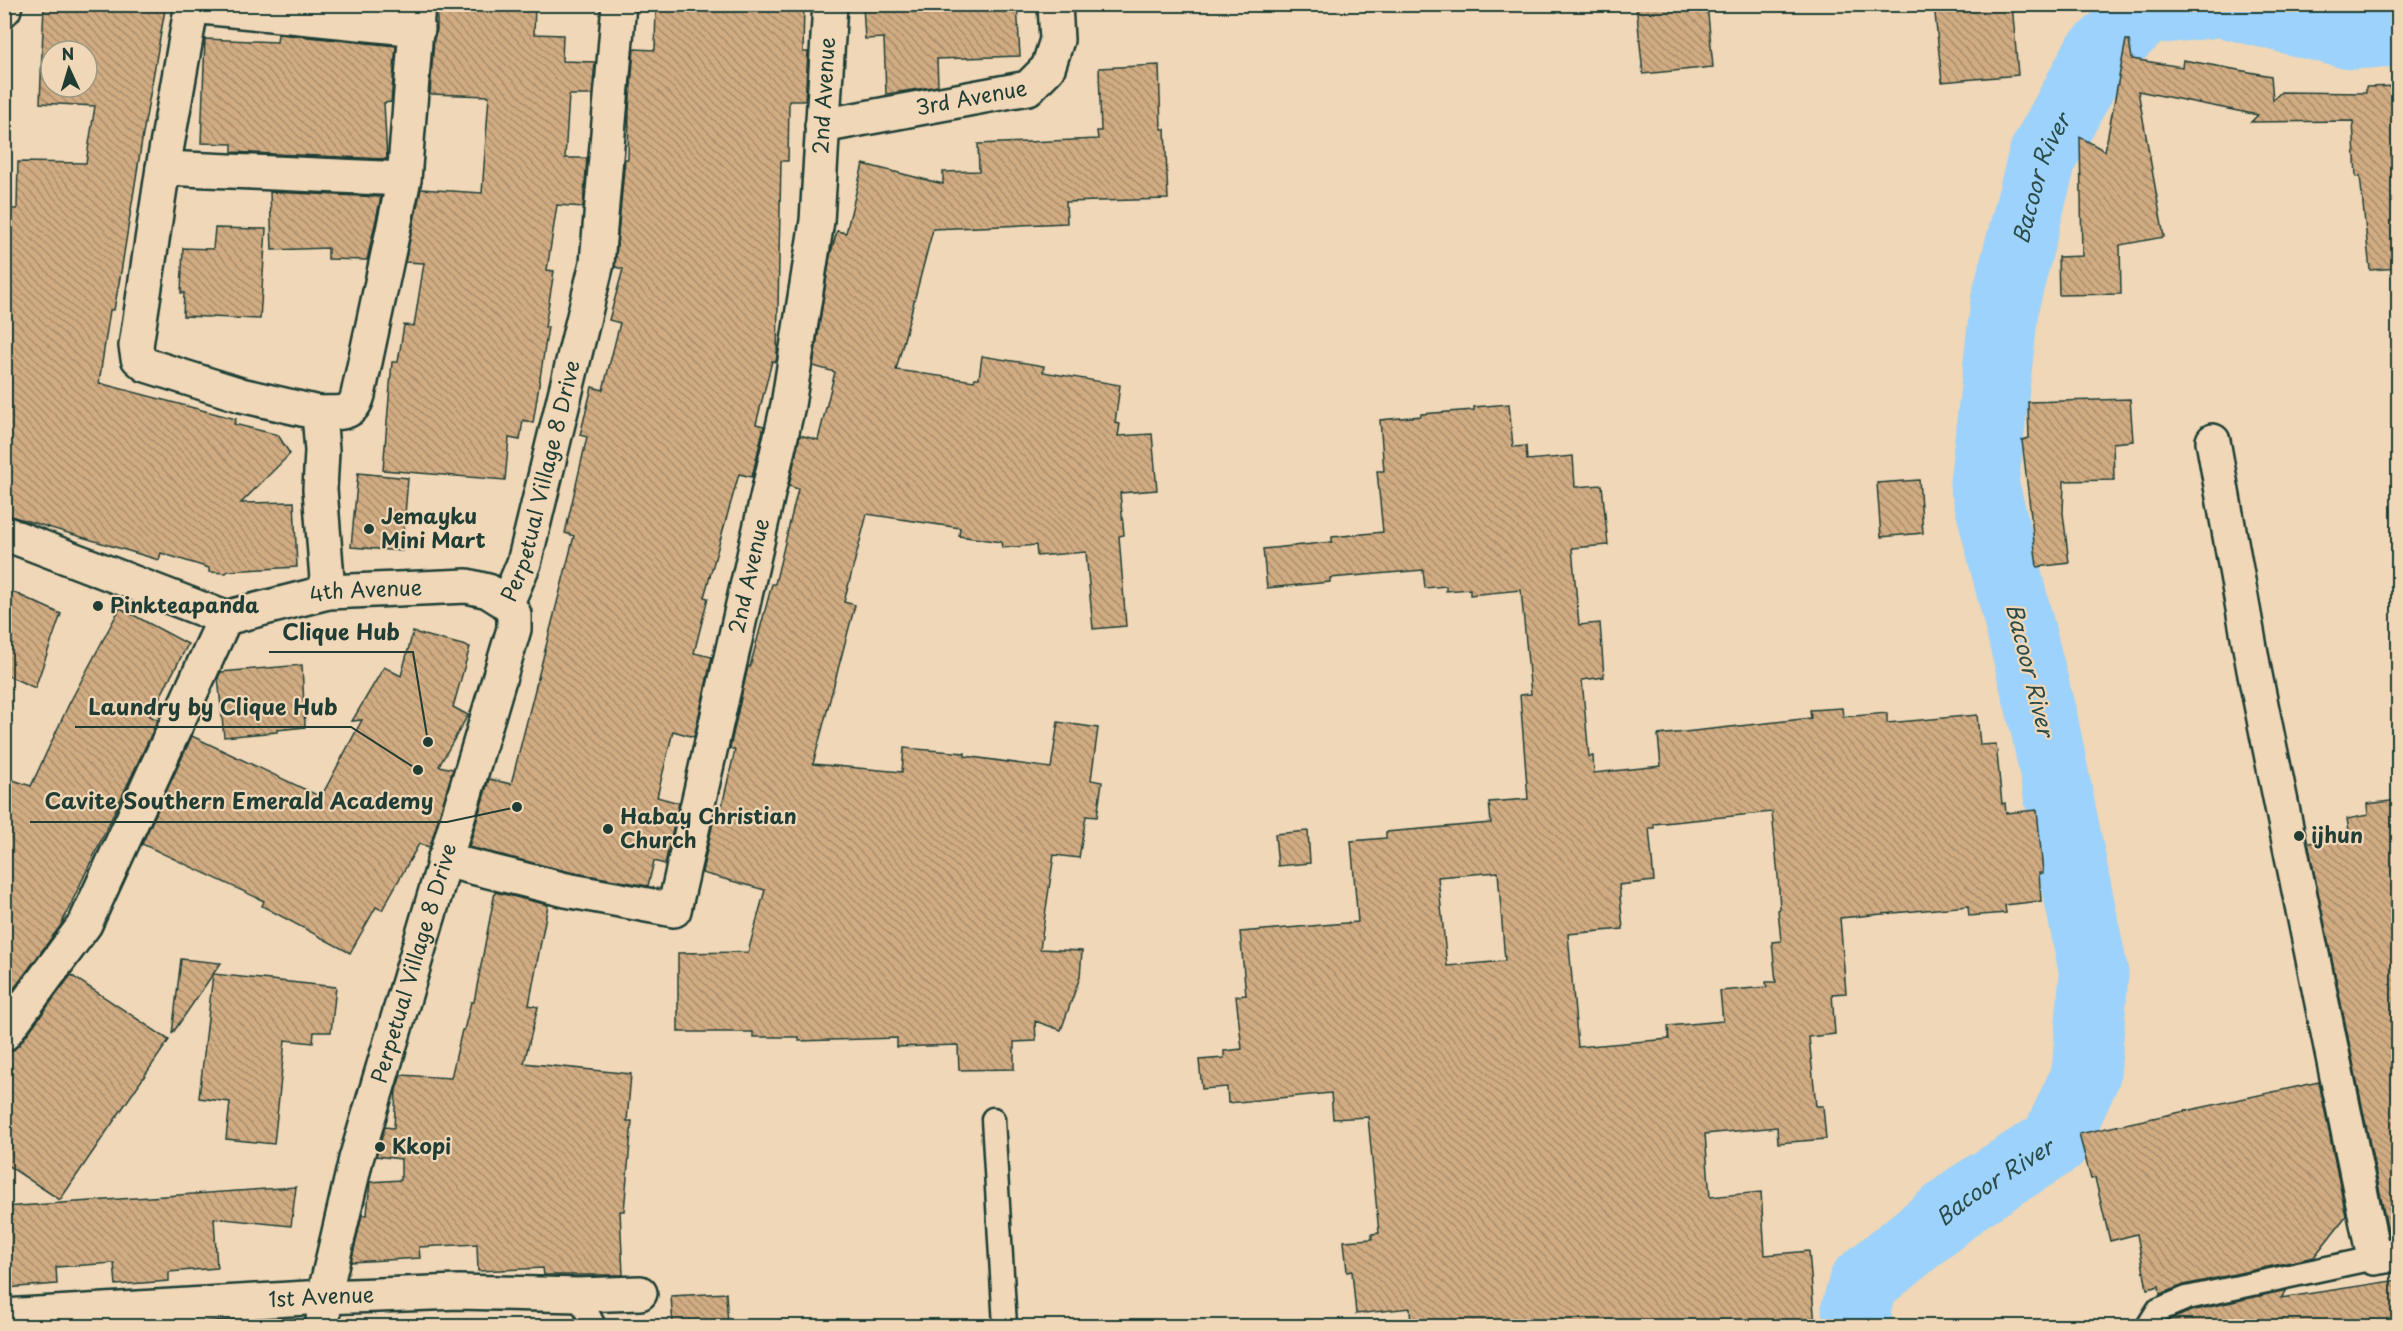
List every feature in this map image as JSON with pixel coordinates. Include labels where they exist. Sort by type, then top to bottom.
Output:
[{"type":"street","points":[[4,9],[5,4]]},
{"type":"street","name":"Perpetual Village 8 Drive","points":[[323,1312],[356,1159],[514,629],[514,614],[507,603],[524,563],[597,263],[619,4]]},
{"type":"street","name":"2nd Avenue","points":[[444,860],[566,891],[674,910],[788,405],[817,220],[830,4]]},
{"type":"street","name":"3rd Avenue","points":[[822,126],[1028,88],[1048,68],[1057,40],[1055,4]]},
{"type":"street","points":[[192,5],[418,17],[405,179],[355,406],[347,411],[319,413],[242,395],[146,365],[138,358],[136,346],[192,5]]},
{"type":"street","points":[[164,168],[405,179]]},
{"type":"street","points":[[319,413],[322,451],[320,489],[328,592]]},
{"type":"street","points":[[2213,441],[2257,681],[2386,1256]]},
{"type":"street","points":[[4,533],[225,618],[85,924],[4,1034]]},
{"type":"street","name":"4th Avenue","points":[[225,618],[328,592],[467,586],[488,591],[507,603]]},
{"type":"street","name":"1st Avenue","points":[[4,1316],[323,1312],[459,1292],[578,1296],[640,1293]]},
{"type":"lane","points":[[993,1119],[1005,1326]]},
{"type":"lane","points":[[2148,1326],[2158,1310],[2187,1298],[2386,1256]]},
{"type":"lane","points":[[578,1296],[594,1326]]},
{"type":"building","points":[[44,4],[166,4],[121,272],[114,310],[110,310],[99,383],[236,419],[234,424],[278,435],[290,454],[241,503],[294,502],[297,567],[228,571],[226,573],[209,572],[209,568],[161,553],[159,560],[4,514],[4,233],[9,233],[10,209],[17,209],[18,162],[86,163],[95,106],[40,103],[40,99],[99,99],[99,39],[43,39]]},
{"type":"building","points":[[437,4],[535,4],[534,34],[563,35],[562,61],[595,62],[592,95],[569,95],[565,158],[587,158],[583,207],[557,205],[547,270],[554,271],[545,327],[548,327],[533,423],[523,420],[520,440],[509,438],[505,480],[383,470],[392,362],[398,362],[404,325],[414,326],[424,263],[405,262],[421,189],[482,193],[489,96],[430,94],[434,38],[437,30]]},
{"type":"building","points":[[656,4],[804,4],[803,52],[808,52],[805,101],[789,101],[788,161],[781,161],[777,355],[776,362],[772,361],[756,424],[764,426],[752,477],[739,474],[704,597],[708,598],[694,653],[712,657],[694,737],[673,731],[657,797],[679,803],[665,864],[654,861],[648,886],[570,872],[469,847],[489,779],[511,784],[574,536],[565,533],[587,437],[580,435],[592,387],[603,390],[620,323],[609,320],[623,269],[615,267],[625,159],[628,159],[634,49],[655,50]]},
{"type":"building","points":[[1017,4],[1020,56],[937,59],[938,86],[886,94],[884,38],[865,39],[863,5]]},
{"type":"building","points":[[1636,4],[1707,4],[1713,67],[1643,74]]},
{"type":"building","points":[[1934,4],[2012,4],[2018,75],[1942,82]]},
{"type":"building","points":[[278,34],[396,46],[391,102],[384,103],[387,159],[232,152],[232,144],[201,143],[205,39],[277,42]]},
{"type":"building","points":[[2126,40],[2129,40],[2132,59],[2182,67],[2183,60],[2271,76],[2273,100],[2281,92],[2366,93],[2366,87],[2398,86],[2398,268],[2370,270],[2360,176],[2356,177],[2353,121],[2251,122],[2258,115],[2138,91],[2164,237],[2120,245],[2121,294],[2059,295],[2058,257],[2082,256],[2080,137],[2105,151]]},
{"type":"building","points":[[1159,65],[1161,129],[1165,129],[1168,199],[1066,202],[1067,223],[933,229],[896,370],[974,381],[975,378],[979,378],[982,356],[1044,366],[1043,372],[1120,385],[1115,423],[1120,424],[1118,436],[1152,434],[1157,490],[1120,493],[1124,535],[1119,536],[1126,626],[1093,629],[1086,552],[1037,556],[1036,545],[1002,548],[1001,542],[959,536],[960,528],[867,514],[844,602],[855,605],[813,764],[902,772],[904,748],[965,753],[965,756],[1051,768],[1058,722],[1098,728],[1091,780],[1102,782],[1097,817],[1086,816],[1079,858],[1054,855],[1040,949],[1082,951],[1080,977],[1061,1030],[1035,1021],[1036,1041],[1014,1042],[1014,1069],[959,1070],[958,1045],[897,1047],[897,1038],[799,1041],[799,1037],[753,1037],[753,1032],[678,1032],[678,953],[748,952],[765,890],[702,873],[715,813],[720,814],[735,750],[730,748],[748,666],[750,667],[772,584],[775,584],[798,489],[789,486],[800,435],[818,440],[835,372],[813,366],[830,256],[837,231],[846,233],[863,164],[943,184],[943,172],[979,171],[978,144],[1098,139],[1097,131],[1101,131],[1099,68]]},
{"type":"building","points":[[270,192],[381,197],[367,260],[328,259],[328,248],[272,250]]},
{"type":"building","points":[[215,228],[266,229],[260,319],[183,316],[184,293],[181,293],[183,248],[213,249]]},
{"type":"building","points":[[2130,399],[2133,441],[2113,443],[2114,480],[2064,481],[2063,513],[2069,563],[2037,567],[2022,440],[2029,438],[2028,402]]},
{"type":"building","points":[[1509,404],[1513,447],[1526,446],[1527,460],[1573,456],[1575,487],[1602,485],[1608,545],[1572,548],[1579,625],[1600,623],[1604,677],[1582,680],[1589,757],[1593,756],[1594,773],[1661,766],[1658,735],[1811,718],[1810,710],[1842,708],[1843,717],[1887,713],[1887,723],[1977,715],[1980,745],[1996,744],[2002,804],[2005,803],[2006,813],[2037,810],[2043,873],[2039,873],[2041,901],[2005,905],[2006,913],[1969,916],[1968,906],[1840,918],[1846,993],[1832,994],[1835,1034],[1809,1037],[1816,1106],[1823,1106],[1826,1139],[1778,1143],[1777,1127],[1705,1134],[1710,1197],[1761,1192],[1765,1255],[1809,1251],[1815,1326],[1411,1326],[1410,1308],[1356,1314],[1352,1271],[1347,1272],[1344,1241],[1372,1239],[1372,1234],[1379,1233],[1368,1117],[1333,1119],[1331,1093],[1228,1103],[1227,1087],[1202,1089],[1199,1060],[1224,1058],[1224,1051],[1242,1049],[1236,996],[1246,995],[1240,932],[1358,922],[1351,841],[1386,838],[1386,832],[1491,823],[1489,802],[1528,799],[1520,695],[1531,694],[1521,590],[1470,595],[1470,589],[1446,591],[1446,586],[1425,588],[1423,570],[1330,578],[1330,582],[1267,588],[1263,549],[1332,542],[1332,537],[1383,532],[1377,471],[1384,471],[1380,420],[1474,410],[1474,407]],"holes":[[[1772,812],[1781,941],[1772,942],[1776,982],[1766,982],[1767,987],[1720,991],[1723,1021],[1668,1026],[1669,1039],[1578,1047],[1568,934],[1623,929],[1619,885],[1654,881],[1649,828],[1654,828],[1654,824]],[[1498,872],[1505,961],[1447,966],[1438,877]]]},
{"type":"building","points":[[358,473],[408,478],[402,551],[351,547]]},
{"type":"building","points":[[1919,480],[1923,533],[1881,537],[1877,483]]},
{"type":"building","points":[[4,588],[61,614],[35,688],[4,674]]},
{"type":"building","points":[[120,608],[188,644],[150,716],[158,720],[61,925],[4,1002],[4,777],[31,786],[69,704]]},
{"type":"building","points":[[413,632],[470,647],[453,707],[468,715],[439,766],[453,769],[430,847],[419,844],[382,910],[376,907],[350,953],[262,906],[264,901],[142,844],[192,736],[321,797],[362,720],[352,721],[384,667],[401,676]]},
{"type":"building","points":[[302,665],[305,727],[224,737],[218,677],[221,672]]},
{"type":"building","points":[[2398,800],[2398,1236],[2389,1237],[2308,843],[2350,836],[2347,819],[2368,815],[2367,804]]},
{"type":"building","points":[[1308,831],[1310,863],[1278,866],[1275,834]]},
{"type":"building","points":[[495,892],[548,905],[529,1005],[538,1007],[524,1063],[631,1074],[627,1121],[632,1121],[624,1211],[620,1211],[623,1275],[544,1275],[543,1268],[478,1271],[477,1244],[419,1247],[420,1258],[351,1262],[362,1215],[367,1215],[370,1182],[401,1180],[401,1159],[376,1156],[385,1127],[394,1128],[396,1090],[401,1075],[451,1078],[462,1030],[464,1030],[471,1002],[474,1002]]},
{"type":"building","points":[[181,959],[221,963],[172,1034]]},
{"type":"building","points":[[213,974],[336,987],[331,1032],[314,1032],[313,1043],[285,1040],[274,1144],[226,1139],[230,1102],[199,1098]]},
{"type":"building","points":[[71,975],[169,1040],[60,1200],[4,1163],[4,1052],[12,1051],[19,1045]]},
{"type":"building","points":[[2319,1082],[2346,1216],[2314,1257],[2184,1285],[2160,1294],[2159,1286],[2147,1289],[2137,1234],[2110,1241],[2095,1178],[2091,1179],[2079,1134]]},
{"type":"building","points":[[296,1187],[291,1226],[214,1218],[217,1268],[169,1272],[169,1281],[116,1285],[114,1263],[56,1267],[57,1284],[6,1288],[4,1207]]},
{"type":"building","points":[[2398,1280],[2398,1321],[2361,1326],[2166,1326],[2167,1321],[2191,1311],[2287,1290],[2281,1298]]},
{"type":"building","points":[[726,1293],[728,1326],[673,1326],[671,1296]]},
{"type":"waterway","name":"Bacoor River","points":[[1858,1326],[1856,1308],[1863,1283],[1967,1198],[2055,1142],[2086,1074],[2094,974],[2044,723],[1984,483],[2005,302],[2043,155],[2096,57],[2145,11],[2209,4]]},
{"type":"waterway","name":"Bacoor River","points":[[2228,4],[2351,35],[2398,32]]},
{"type":"place","name":"Jemayku Mini Mart","points":[[369,529]]},
{"type":"place","name":"Pinkteapanda","points":[[98,606]]},
{"type":"place","name":"Clique Hub","points":[[428,742]]},
{"type":"place","name":"Laundry by Clique Hub","points":[[418,770]]},
{"type":"place","name":"Cavite Southern Emerald Academy","points":[[517,807]]},
{"type":"place","name":"Habay Christian Church","points":[[608,829]]},
{"type":"place","name":"ijhun","points":[[2299,836]]},
{"type":"place","name":"Kkopi","points":[[380,1147]]}]
